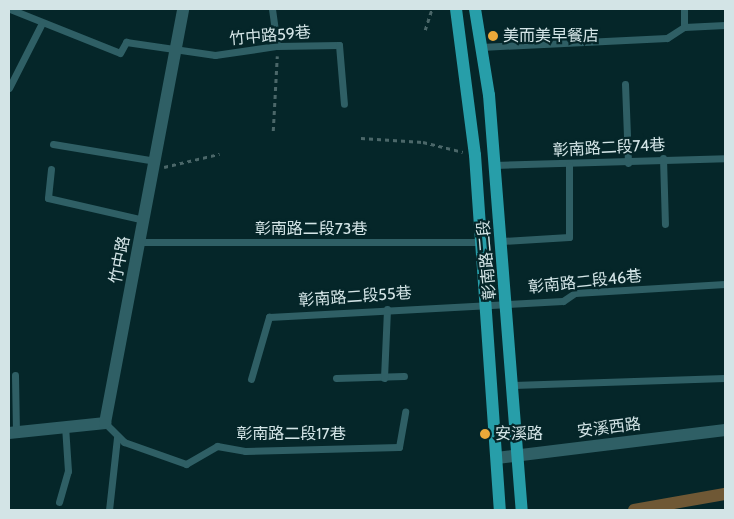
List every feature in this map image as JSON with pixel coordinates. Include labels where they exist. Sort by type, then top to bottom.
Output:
[{"type":"main road","name":"彰南路二段","points":[[456,9],[475,155],[500,510]]},
{"type":"main road","name":"彰南路二段","points":[[475,9],[482,47],[502,241],[522,510]]},
{"type":"street","name":"竹中路","points":[[105,423],[183,9]]},
{"type":"street","points":[[12,432],[65,425],[105,423]]},
{"type":"street","name":"安溪西路","points":[[497,458],[725,430]]},
{"type":"lane","points":[[9,88],[42,23],[10,9]]},
{"type":"lane","points":[[272,9],[278,46]]},
{"type":"lane","points":[[684,9],[684,27]]},
{"type":"lane","name":"竹中路59巷","points":[[42,23],[120,54],[126,42],[215,55],[278,46],[339,45],[344,104]]},
{"type":"lane","points":[[482,47],[667,38],[684,27],[725,25]]},
{"type":"lane","points":[[625,84],[628,164]]},
{"type":"lane","points":[[53,144],[155,165]]},
{"type":"lane","points":[[664,158],[665,224]]},
{"type":"lane","name":"彰南路二段74巷","points":[[494,165],[628,164],[664,158],[725,158]]},
{"type":"lane","points":[[502,241],[569,237],[568,165]]},
{"type":"lane","points":[[51,169],[48,198],[144,220]]},
{"type":"lane","name":"彰南路二段73巷","points":[[140,242],[482,242]]},
{"type":"lane","name":"彰南路二段46巷","points":[[507,302],[725,284]]},
{"type":"lane","name":"彰南路二段55巷","points":[[251,379],[269,317],[507,302]]},
{"type":"lane","points":[[384,378],[387,309]]},
{"type":"lane","points":[[12,432],[15,375]]},
{"type":"lane","points":[[336,378],[404,376]]},
{"type":"lane","points":[[513,386],[725,378]]},
{"type":"lane","name":"彰南路二段17巷","points":[[105,423],[117,437],[168,461],[186,464],[217,446],[245,451],[399,447],[405,412]]},
{"type":"lane","points":[[60,502],[68,471],[65,425]]},
{"type":"lane","points":[[109,510],[117,437]]},
{"type":"path","points":[[425,30],[432,9]]},
{"type":"path","points":[[274,132],[278,46]]},
{"type":"path","points":[[361,138],[423,142],[475,155]]},
{"type":"path","points":[[155,165],[219,154]]},
{"type":"waterway","points":[[634,510],[725,494]]},
{"type":"place","name":"美而美早餐店","points":[[493,36]]},
{"type":"place","name":"安溪路","points":[[485,434]]}]
